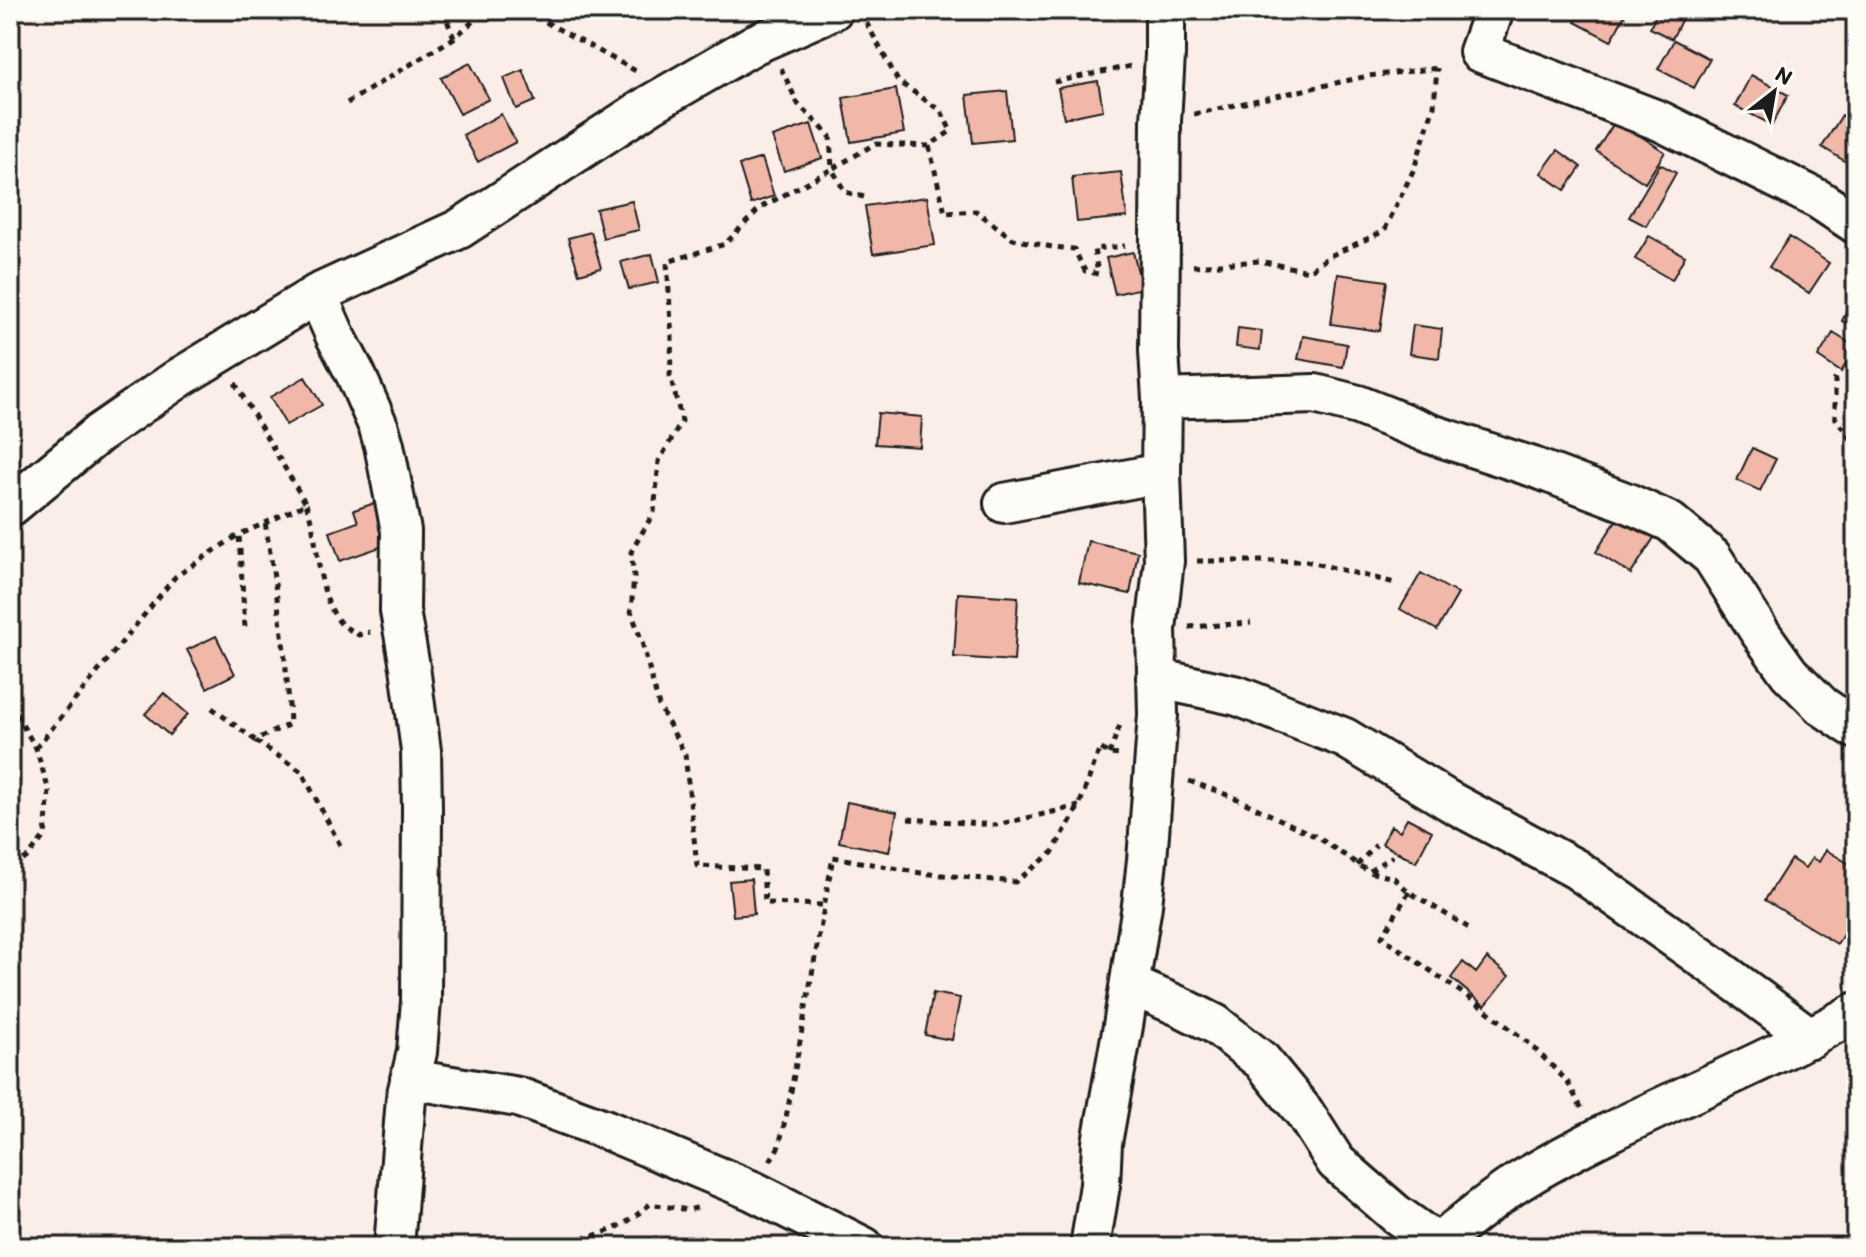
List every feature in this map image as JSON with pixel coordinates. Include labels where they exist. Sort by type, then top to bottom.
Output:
[{"type":"street","points":[[10,507],[98,434],[179,378],[317,294],[459,229],[651,104],[755,44],[833,10]]},
{"type":"street","points":[[1090,1247],[1100,1185],[1102,1143],[1146,875],[1158,715],[1156,629],[1164,561],[1159,351],[1165,10]]},
{"type":"street","points":[[1494,10],[1479,52],[1660,121],[1818,199],[1856,224]]},
{"type":"street","points":[[317,294],[356,375],[384,445],[401,531],[400,611],[421,751],[421,1001],[417,1052],[406,1098],[394,1247]]},
{"type":"street","points":[[1162,399],[1315,394],[1358,405],[1431,434],[1533,467],[1670,522],[1712,557],[1789,673],[1822,706],[1856,729]]},
{"type":"street","points":[[1004,503],[1161,473]]},
{"type":"street","points":[[1156,678],[1238,696],[1345,738],[1451,802],[1576,869],[1811,1038]]},
{"type":"street","points":[[1130,985],[1215,1024],[1262,1061],[1304,1112],[1336,1162],[1396,1214],[1440,1246],[1518,1182],[1597,1139],[1811,1038],[1856,1012]]},
{"type":"street","points":[[410,1079],[518,1097],[607,1130],[753,1191],[864,1247]]},
{"type":"path","points":[[443,10],[454,38]]},
{"type":"path","points":[[823,905],[765,903],[763,869],[697,866],[685,754],[659,706],[631,611],[634,576],[631,552],[654,512],[659,461],[682,421],[670,375],[672,338],[667,262],[725,244],[760,208],[875,144],[929,146],[951,131],[941,111],[898,81],[859,10]]},
{"type":"path","points":[[347,103],[454,38],[479,16],[527,12],[638,72],[651,104]]},
{"type":"path","points":[[768,38],[798,104],[830,136],[832,169],[845,192],[864,197]]},
{"type":"path","points":[[1161,121],[1368,76],[1437,68],[1460,63],[1479,52]]},
{"type":"path","points":[[1054,82],[1165,55]]},
{"type":"path","points":[[929,146],[945,213],[976,211],[1013,239],[1074,249],[1085,271],[1098,274],[1094,249],[1134,245],[1153,274],[1160,269],[1259,261],[1309,271],[1330,256],[1384,231],[1414,169],[1434,106],[1437,68]]},
{"type":"path","points":[[219,355],[306,504],[312,519],[317,557],[328,600],[339,622],[359,635],[368,634],[400,611]]},
{"type":"path","points":[[1835,378],[1835,417],[1856,447]]},
{"type":"path","points":[[36,748],[175,577],[239,535],[306,504]]},
{"type":"path","points":[[255,740],[290,724],[283,640],[265,522]]},
{"type":"path","points":[[239,535],[245,628]]},
{"type":"path","points":[[1164,561],[1306,561],[1395,583]]},
{"type":"path","points":[[1156,629],[1251,623]]},
{"type":"path","points":[[10,704],[36,748],[49,791],[45,835],[29,856],[10,869]]},
{"type":"path","points":[[212,708],[302,772],[342,849]]},
{"type":"path","points":[[753,1191],[779,1146],[833,857],[921,873],[1015,882],[1052,853],[1079,806],[1100,748],[1109,754],[1141,758],[1153,769],[1233,797],[1319,838],[1369,872],[1394,878],[1409,892],[1469,928]]},
{"type":"path","points":[[908,819],[996,825],[1079,806]]},
{"type":"path","points":[[1357,865],[1376,845]]},
{"type":"path","points":[[1369,872],[1393,856]]},
{"type":"path","points":[[1409,892],[1382,937],[1530,1044],[1567,1081],[1597,1139]]},
{"type":"path","points":[[546,1247],[595,1236],[625,1225],[650,1204],[689,1210],[702,1206]]},
{"type":"building","points":[[1581,10],[1627,11],[1611,41],[1575,22]]},
{"type":"building","points":[[1658,10],[1686,10],[1672,39],[1650,28]]},
{"type":"building","points":[[1674,40],[1710,59],[1694,88],[1658,69]]},
{"type":"building","points":[[470,63],[489,99],[460,114],[441,78]]},
{"type":"building","points":[[523,70],[535,101],[516,109],[504,78]]},
{"type":"building","points":[[1751,75],[1788,95],[1772,125],[1735,106]]},
{"type":"building","points":[[1098,81],[1103,110],[1064,118],[1058,88]]},
{"type":"building","points":[[896,89],[904,133],[851,142],[843,98]]},
{"type":"building","points":[[1007,91],[1012,139],[973,143],[967,95]]},
{"type":"building","points":[[501,114],[516,142],[478,162],[463,135]]},
{"type":"building","points":[[1842,115],[1856,124],[1856,168],[1822,147]]},
{"type":"building","points":[[1616,120],[1665,152],[1645,183],[1596,151]]},
{"type":"building","points":[[811,124],[822,158],[784,171],[772,137]]},
{"type":"building","points":[[1558,150],[1581,167],[1565,190],[1541,173]]},
{"type":"building","points":[[762,158],[774,196],[751,204],[739,165]]},
{"type":"building","points":[[1660,164],[1676,173],[1646,226],[1629,217]]},
{"type":"building","points":[[1121,172],[1127,217],[1077,222],[1072,177]]},
{"type":"building","points":[[927,197],[935,245],[873,254],[865,206]]},
{"type":"building","points":[[632,201],[639,230],[603,238],[596,209]]},
{"type":"building","points":[[591,232],[601,268],[579,274],[568,238]]},
{"type":"building","points":[[1649,236],[1685,256],[1672,280],[1635,259]]},
{"type":"building","points":[[1789,237],[1829,263],[1809,293],[1769,267]]},
{"type":"building","points":[[1133,252],[1142,288],[1115,294],[1106,258]]},
{"type":"building","points":[[652,254],[659,282],[629,289],[621,262]]},
{"type":"building","points":[[1338,274],[1387,281],[1380,331],[1331,324]]},
{"type":"building","points":[[1856,289],[1856,327],[1842,321]]},
{"type":"building","points":[[1413,325],[1442,329],[1439,358],[1409,354]]},
{"type":"building","points":[[1238,328],[1262,331],[1260,350],[1236,347]]},
{"type":"building","points":[[1833,333],[1856,347],[1841,372],[1818,357]]},
{"type":"building","points":[[1303,336],[1347,344],[1343,367],[1298,359]]},
{"type":"building","points":[[305,377],[322,405],[286,425],[270,397]]},
{"type":"building","points":[[878,413],[922,417],[920,447],[875,444]]},
{"type":"building","points":[[1752,448],[1776,459],[1760,491],[1737,480]]},
{"type":"building","points":[[378,502],[392,543],[340,561],[330,532],[358,522],[354,510]]},
{"type":"building","points":[[1622,511],[1657,533],[1631,574],[1596,552]]},
{"type":"building","points":[[1088,541],[1138,552],[1130,594],[1079,583]]},
{"type":"building","points":[[1421,573],[1458,594],[1437,630],[1400,609]]},
{"type":"building","points":[[958,593],[1018,597],[1014,661],[954,657]]},
{"type":"building","points":[[216,636],[235,674],[207,688],[187,650]]},
{"type":"building","points":[[164,693],[188,714],[169,735],[145,714]]},
{"type":"building","points":[[847,802],[897,812],[889,852],[839,842]]},
{"type":"building","points":[[1407,818],[1432,831],[1416,862],[1382,844],[1391,826],[1400,831]]},
{"type":"building","points":[[1826,850],[1856,868],[1856,914],[1837,944],[1765,900],[1791,859],[1805,868],[1812,858],[1819,862]]},
{"type":"building","points":[[751,879],[754,914],[733,916],[729,881]]},
{"type":"building","points":[[1487,958],[1509,976],[1485,1006],[1451,978],[1463,962],[1476,973]]},
{"type":"building","points":[[933,993],[960,998],[952,1040],[925,1035]]}]
